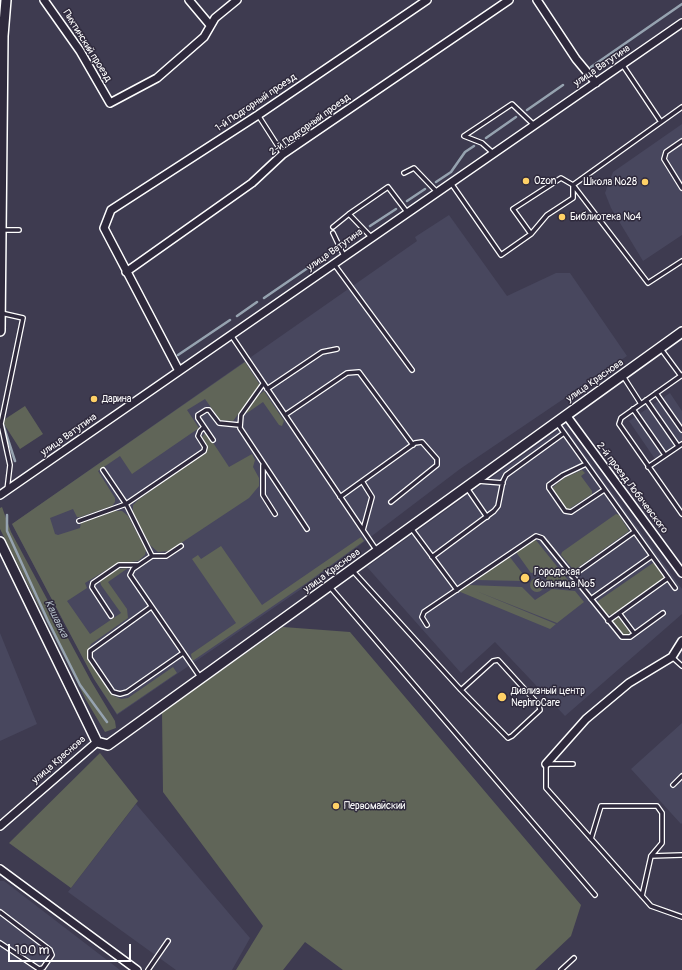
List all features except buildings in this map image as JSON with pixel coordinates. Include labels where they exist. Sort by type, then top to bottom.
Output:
[{"type":"street","points":[[0,331],[3,36],[6,0]]},
{"type":"street","name":"Пихтинский проезд","points":[[44,0],[80,51],[110,103],[157,78],[204,37],[210,25]]},
{"type":"street","points":[[189,0],[210,25],[215,18],[237,0]]},
{"type":"street","name":"1-й Подгорный проезд","points":[[126,272],[104,228],[111,210],[258,115],[427,0]]},
{"type":"street","name":"2-й Подгорный проезд","points":[[126,272],[252,183],[283,154],[509,0]]},
{"type":"street","points":[[537,0],[576,59],[596,83]]},
{"type":"street","name":"улица Ватутина","points":[[0,495],[450,182],[682,23]]},
{"type":"street","points":[[126,272],[179,371]]},
{"type":"street","name":"улица Краснова","points":[[0,826],[97,742],[108,745],[682,332]]},
{"type":"street","name":"2-й проезд Лобачевского","points":[[566,415],[682,573]]},
{"type":"street","points":[[0,542],[97,742]]},
{"type":"street","points":[[546,764],[586,719],[629,683],[672,657],[682,640]]},
{"type":"street","points":[[0,869],[137,970]]},
{"type":"lane","points":[[622,64],[661,122]]},
{"type":"lane","points":[[494,153],[482,143],[464,136],[512,104],[534,125]]},
{"type":"lane","points":[[573,185],[682,108]]},
{"type":"lane","points":[[258,115],[283,154]]},
{"type":"lane","points":[[682,141],[666,152],[664,159],[682,188]]},
{"type":"lane","points":[[404,173],[414,168],[437,192]]},
{"type":"lane","points":[[531,234],[513,209],[561,178],[573,185],[648,283],[682,261]]},
{"type":"lane","points":[[450,182],[501,255],[531,234],[547,215],[572,198],[573,185]]},
{"type":"lane","points":[[333,227],[349,214],[388,188],[407,212]]},
{"type":"lane","points":[[349,214],[371,237]]},
{"type":"lane","points":[[0,230],[19,230]]},
{"type":"lane","points":[[333,233],[344,256]]},
{"type":"lane","points":[[334,264],[412,370]]},
{"type":"lane","points":[[1,312],[23,318],[1,424],[10,465],[7,490]]},
{"type":"lane","points":[[231,335],[377,552]]},
{"type":"lane","points":[[661,348],[681,375],[621,418],[620,427],[682,514]]},
{"type":"lane","points":[[267,389],[322,352],[337,349]]},
{"type":"lane","points":[[285,415],[347,373],[359,372],[413,445]]},
{"type":"lane","points":[[622,375],[641,404]]},
{"type":"lane","points":[[263,384],[244,410],[239,425],[241,432],[307,529]]},
{"type":"lane","points":[[656,393],[682,430]]},
{"type":"lane","points":[[646,400],[678,446]]},
{"type":"lane","points":[[213,440],[197,416],[208,409],[217,422],[239,425]]},
{"type":"lane","points":[[634,409],[665,455]]},
{"type":"lane","points":[[556,422],[675,588]]},
{"type":"lane","points":[[79,521],[126,504],[204,451],[205,447],[198,436],[204,427]]},
{"type":"lane","points":[[432,557],[497,509],[506,475],[564,433]]},
{"type":"lane","points":[[340,497],[419,441],[425,443],[437,459],[437,465],[391,502]]},
{"type":"lane","points":[[648,467],[682,444]]},
{"type":"lane","points":[[586,464],[563,475],[549,485],[549,488],[565,511],[571,512],[604,490]]},
{"type":"lane","points":[[263,465],[263,495],[275,514]]},
{"type":"lane","points":[[103,470],[126,504],[152,556]]},
{"type":"lane","points":[[362,481],[372,497],[363,531]]},
{"type":"lane","points":[[475,481],[503,483]]},
{"type":"lane","points":[[466,488],[487,517]]},
{"type":"lane","points":[[410,527],[457,590]]},
{"type":"lane","points":[[572,576],[634,532]]},
{"type":"lane","points":[[427,625],[422,619],[422,614],[536,536],[542,538],[622,637],[627,638],[663,613]]},
{"type":"lane","points":[[181,546],[166,556],[152,556],[131,572],[131,578],[201,678]]},
{"type":"lane","points":[[591,599],[652,556]]},
{"type":"lane","points":[[111,616],[92,587],[93,583],[119,565],[139,565]]},
{"type":"lane","points":[[352,570],[461,690],[508,738],[540,710],[539,706],[498,660],[493,661],[461,690]]},
{"type":"lane","points":[[608,621],[668,578]]},
{"type":"lane","points":[[329,586],[595,895]]},
{"type":"lane","points":[[151,607],[90,651],[90,658],[113,692],[120,694],[127,692],[183,653]]},
{"type":"lane","points":[[619,613],[634,633]]},
{"type":"lane","points":[[672,657],[682,666]]},
{"type":"lane","points":[[573,764],[546,764],[546,788],[651,906],[682,917]]},
{"type":"lane","points":[[673,785],[682,776]]},
{"type":"lane","points":[[591,839],[601,806],[657,806],[662,813],[662,843],[651,856],[642,896]]},
{"type":"lane","points":[[651,856],[682,855]]},
{"type":"lane","points":[[0,912],[50,950],[52,955],[43,968],[39,969],[0,943]]},
{"type":"lane","points":[[148,970],[168,942]]},
{"type":"lane","points":[[561,970],[574,958]]},
{"type":"shaded area","name":"Школа №28","points":[[682,124],[682,235],[643,261],[611,208],[605,193],[613,172]]},
{"type":"shaded area","points":[[449,215],[507,296],[556,273],[570,273],[627,356],[460,469],[310,583],[117,715],[94,679],[12,524],[417,241],[415,237]]},
{"type":"shaded area","points":[[670,393],[682,411],[682,440],[655,459],[629,421]]},
{"type":"shaded area","name":"Городская больница №5","points":[[564,426],[682,589],[682,614],[565,716],[495,642],[461,673],[367,567]]},
{"type":"shaded area","points":[[0,633],[37,724],[0,741]]},
{"type":"shaded area","points":[[682,723],[682,823],[681,824],[631,769]]},
{"type":"shaded area","points":[[136,804],[250,938],[232,970],[176,970],[68,892]]},
{"type":"shaded area","points":[[0,881],[4,881],[120,970],[0,970]]},
{"type":"green space","points":[[245,362],[260,385],[233,421],[220,420],[205,399],[187,410],[199,428],[132,474],[120,456],[98,471],[115,498],[115,502],[112,506],[80,517],[77,517],[73,509],[50,518],[55,534],[58,535],[80,528],[81,523],[114,511],[122,511],[128,516],[146,550],[145,555],[138,561],[116,564],[85,583],[87,588],[67,601],[90,634],[121,613],[101,585],[100,581],[118,569],[128,568],[108,582],[127,609],[128,618],[91,644],[87,652],[89,659],[112,695],[121,699],[128,698],[173,667],[177,673],[117,714],[94,679],[12,524]]},
{"type":"green space","points":[[264,391],[284,421],[282,426],[279,425],[263,402],[247,413],[246,412],[253,400]]},
{"type":"green space","points":[[25,406],[43,434],[20,449],[2,421]]},
{"type":"green space","points":[[206,432],[229,467],[252,454],[255,460],[253,467],[259,478],[259,486],[249,498],[169,551],[158,552],[150,545],[133,513],[133,505],[139,499],[205,453],[207,446],[202,437]]},
{"type":"green space","points":[[582,470],[585,473],[581,476],[592,491],[592,494],[569,509],[566,509],[552,488],[564,478]]},
{"type":"green space","points":[[2,507],[11,532],[91,681],[115,721],[116,728],[105,732],[86,700],[0,529],[0,508]]},
{"type":"green space","points":[[616,514],[619,515],[629,531],[576,569],[572,568],[561,555],[562,552]]},
{"type":"green space","points":[[361,537],[364,541],[308,582],[192,660],[191,654],[236,623],[192,559],[198,555],[201,559],[221,546],[262,605]]},
{"type":"green space","points":[[535,539],[572,586],[550,584],[540,571],[531,573],[516,552]]},
{"type":"green space","points":[[509,556],[526,578],[523,581],[476,580]]},
{"type":"green space","points":[[655,563],[664,575],[664,578],[612,615],[606,614],[598,604],[598,601]]},
{"type":"green space","points":[[537,578],[542,580],[544,585],[542,590],[537,592],[532,590],[530,585],[532,580]]},
{"type":"green space","points":[[468,585],[522,587],[535,600],[552,589],[575,591],[584,602],[557,623],[476,591],[556,624],[550,629],[458,591]]},
{"type":"green space","points":[[618,617],[631,633],[624,635],[612,622]]},
{"type":"green space","name":"Первомайский","points":[[283,627],[350,632],[581,905],[571,936],[535,970],[343,970],[305,942],[283,970],[236,970],[263,926],[163,792],[162,712]]},
{"type":"green space","points":[[100,753],[138,801],[71,888],[9,843]]},
{"type":"waterway","points":[[591,67],[682,4]]},
{"type":"waterway","points":[[527,110],[563,85]]},
{"type":"waterway","points":[[486,138],[516,117]]},
{"type":"waterway","points":[[436,182],[451,172],[465,152],[474,146]]},
{"type":"waterway","points":[[407,201],[425,189]]},
{"type":"waterway","points":[[370,226],[396,209]]},
{"type":"waterway","points":[[345,243],[359,234]]},
{"type":"waterway","points":[[264,298],[334,250]]},
{"type":"waterway","points":[[237,316],[257,302]]},
{"type":"waterway","points":[[178,355],[230,320]]},
{"type":"waterway","points":[[0,415],[15,461]]},
{"type":"waterway","name":"Кашавка","points":[[7,515],[7,531],[48,621],[80,685],[107,722]]},
{"type":"place","name":"Ozon","points":[[526,181]]},
{"type":"place","name":"Школа №28","points":[[645,182]]},
{"type":"place","name":"Библиотека №4","points":[[562,217]]},
{"type":"place","name":"Дарина","points":[[94,399]]},
{"type":"place","name":"Городская больница №5","points":[[525,578]]},
{"type":"place","name":"Диализный центр NephroCare","points":[[502,697]]},
{"type":"place","name":"Первомайский","points":[[336,806]]}]
